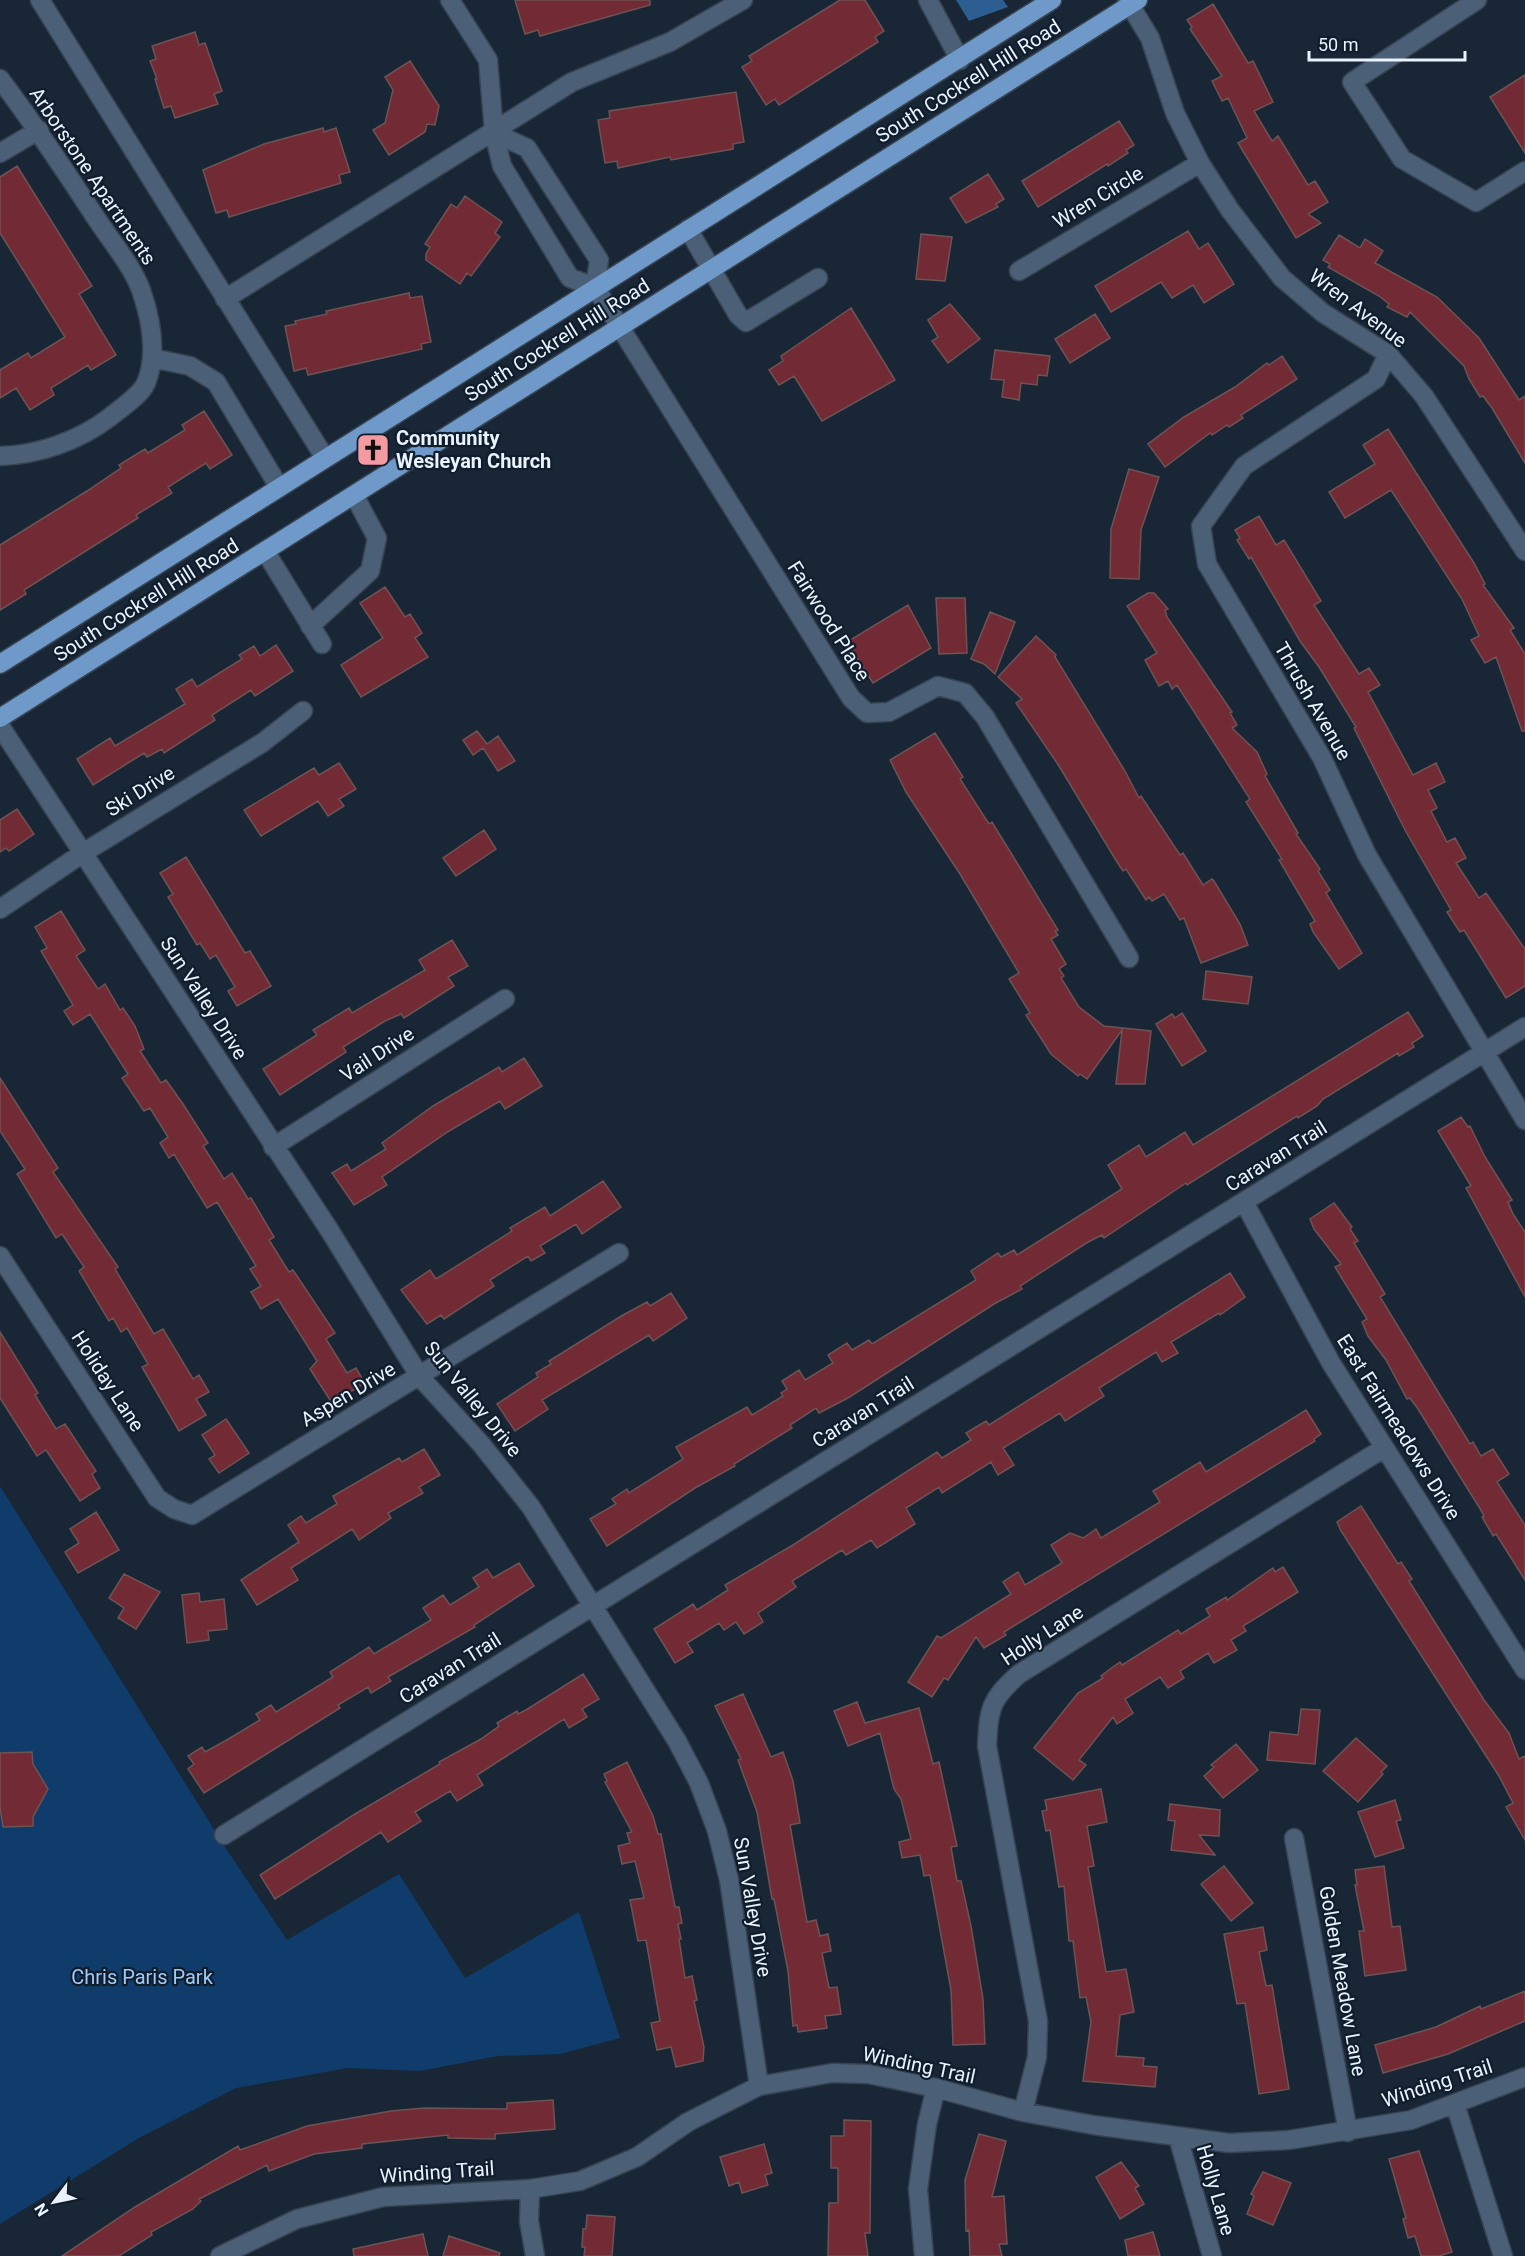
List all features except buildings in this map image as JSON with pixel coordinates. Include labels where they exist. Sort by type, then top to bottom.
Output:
[{"type":"main road","name":"South Cockrell Hill Road","points":[[0,664],[1052,0]]},
{"type":"main road","name":"South Cockrell Hill Road","points":[[0,718],[620,328],[1132,2]]},
{"type":"street","points":[[40,0],[325,458]]},
{"type":"street","points":[[450,0],[488,60],[494,132],[502,166],[570,278],[595,287],[599,260],[545,175],[527,148],[494,132]]},
{"type":"street","points":[[225,299],[572,82],[670,42],[743,0]]},
{"type":"street","points":[[928,0],[960,60]]},
{"type":"street","points":[[1477,0],[1352,82],[1402,159],[1476,202],[1525,171]]},
{"type":"street","name":"Wren Avenue","points":[[1132,2],[1150,38],[1174,113],[1200,163],[1230,210],[1282,278],[1323,313],[1388,354],[1424,396],[1525,551]]},
{"type":"street","name":"Arborstone Apartments","points":[[0,79],[39,130],[141,290],[153,337],[152,358],[145,385],[103,422],[75,438],[38,451],[0,456]]},
{"type":"street","points":[[0,153],[39,130]]},
{"type":"street","name":"Wren Circle","points":[[1019,270],[1200,163]]},
{"type":"street","points":[[688,229],[738,315],[746,322],[818,278]]},
{"type":"street","name":"Fairwood Place","points":[[595,287],[851,698],[867,713],[889,712],[938,686],[965,693],[985,717],[1129,958]]},
{"type":"street","name":"Thrush Avenue","points":[[1388,354],[1376,379],[1244,466],[1201,526],[1207,564],[1322,758],[1366,855],[1525,1120]]},
{"type":"street","points":[[152,358],[190,366],[216,382],[279,487]]},
{"type":"street","points":[[310,626],[370,571],[377,538],[354,495]]},
{"type":"street","points":[[265,551],[322,644]]},
{"type":"street","name":"Ski Drive","points":[[0,909],[83,853],[262,743],[303,711]]},
{"type":"street","name":"Sun Valley Drive","points":[[0,726],[330,1231],[420,1377],[481,1444],[531,1507],[677,1741],[699,1783],[717,1831],[729,1880],[759,2086]]},
{"type":"street","name":"Vail Drive","points":[[273,1147],[505,999]]},
{"type":"street","name":"Caravan Trail","points":[[224,1835],[1525,1027]]},
{"type":"street","name":"East Fairmeadows Drive","points":[[1244,1202],[1331,1363],[1525,1670]]},
{"type":"street","name":"Aspen Drive","points":[[192,1515],[619,1253]]},
{"type":"street","name":"Holiday Lane","points":[[0,1256],[158,1498],[174,1509],[192,1515]]},
{"type":"street","name":"Holly Lane","points":[[1023,2112],[1037,2057],[1038,2021],[987,1746],[989,1711],[1001,1690],[1019,1674],[1384,1448]]},
{"type":"street","name":"Golden Meadow Lane","points":[[1294,1838],[1348,2132]]},
{"type":"street","name":"Winding Trail","points":[[220,2256],[236,2246],[297,2219],[383,2197],[530,2189],[580,2181],[637,2157],[688,2122],[759,2086],[832,2073],[868,2074],[936,2088],[1023,2112],[1229,2143],[1289,2140],[1411,2120],[1525,2077]]},
{"type":"street","points":[[924,2256],[918,2189],[927,2124],[936,2088]]},
{"type":"street","points":[[1455,2104],[1503,2256]]},
{"type":"street","name":"Holly Lane","points":[[1178,2137],[1212,2256]]},
{"type":"street","points":[[530,2189],[529,2222],[535,2256]]},
{"type":"green space","name":"Chris Paris Park","points":[[0,1486],[225,1847],[287,1940],[399,1874],[465,1978],[579,1912],[620,2038],[560,2054],[497,2056],[420,2071],[348,2068],[236,2088],[139,2138],[0,2224]]},
{"type":"shaded area","points":[[956,0],[1003,0],[1008,7],[969,21]]},
{"type":"place","name":"Community Wesleyan Church","points":[[373,450]]}]
